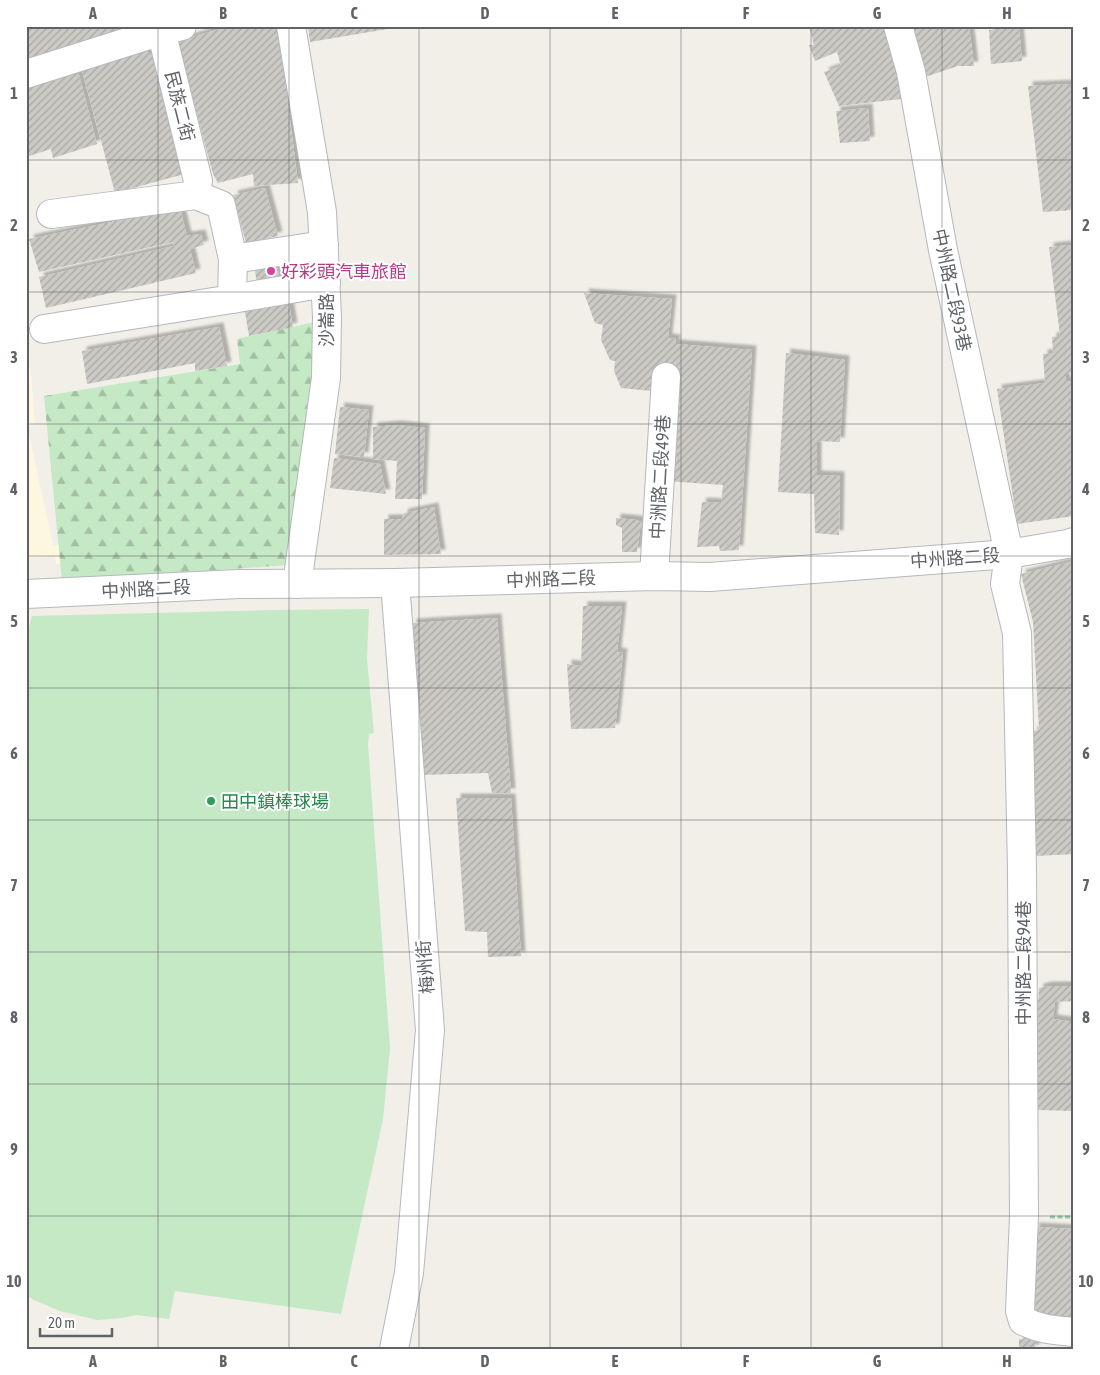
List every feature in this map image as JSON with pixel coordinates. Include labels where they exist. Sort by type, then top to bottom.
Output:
[{"type":"street","name":"沙崙路","points":[[291,26],[322,212],[328,317],[326,378],[297,584]]},
{"type":"street","name":"中州路二段93巷","points":[[898,26],[911,72],[943,250],[1009,554]]},
{"type":"street","name":"民族二街","points":[[26,74],[168,28],[198,181]]},
{"type":"street","points":[[51,214],[196,195],[221,205],[233,259],[232,299]]},
{"type":"street","points":[[233,259],[324,246]]},
{"type":"street","points":[[44,329],[326,284]]},
{"type":"street","name":"中洲路二段49巷","points":[[654,576],[666,377]]},
{"type":"street","name":"中州路二段","points":[[26,594],[230,585],[395,583],[654,576],[710,577],[1009,554],[1074,542]]},
{"type":"street","name":"中州路二段94巷","points":[[1009,554],[1005,584],[1017,632],[1022,859],[1024,1216],[1020,1311],[1023,1321],[1030,1324],[1044,1329],[1074,1332]]},
{"type":"street","name":"梅州街","points":[[394,1349],[409,1273],[430,1030],[395,583]]},
{"type":"shaded area","points":[[29,349],[35,424],[27,425],[53,545],[79,543],[82,561],[56,564],[55,556],[26,558],[26,350]]},
{"type":"green space","points":[[315,322],[315,364],[288,565],[62,581],[44,396],[240,364],[237,339]]},
{"type":"green space","points":[[369,609],[367,659],[374,733],[369,734],[368,745],[390,1049],[383,1119],[341,1314],[175,1291],[169,1319],[136,1315],[97,1320],[60,1311],[34,1300],[26,1295],[26,638],[32,616]]},
{"type":"building","points":[[26,26],[131,26],[131,27],[26,62]]},
{"type":"building","points":[[231,26],[278,26],[298,183],[254,186],[253,174],[218,183],[213,174],[177,41]]},
{"type":"building","points":[[308,26],[399,26],[399,27],[310,42]]},
{"type":"building","points":[[809,26],[888,26],[910,98],[839,106],[824,72],[841,66],[837,52],[815,61],[809,45],[814,45]]},
{"type":"building","points":[[908,26],[969,26],[974,66],[958,66],[925,77]]},
{"type":"building","points":[[1019,28],[1022,61],[991,64],[989,30]]},
{"type":"building","points":[[142,49],[158,58],[188,173],[115,193],[82,70]]},
{"type":"building","points":[[78,71],[97,144],[53,158],[51,149],[26,157],[26,89]]},
{"type":"building","points":[[1074,84],[1074,210],[1043,212],[1028,86]]},
{"type":"building","points":[[868,108],[870,141],[840,143],[836,111]]},
{"type":"building","points":[[265,188],[278,236],[246,243],[233,195]]},
{"type":"building","points":[[180,208],[187,236],[201,234],[204,245],[190,249],[196,273],[46,308],[39,277],[174,246],[173,242],[39,272],[29,239]]},
{"type":"building","points":[[1070,245],[1074,278],[1074,372],[1066,374],[1065,381],[1074,382],[1074,516],[1017,524],[997,389],[1045,383],[1043,354],[1053,353],[1052,337],[1060,336],[1049,247]]},
{"type":"building","points":[[262,264],[268,264],[278,269],[280,280],[286,286],[293,327],[249,336],[244,306],[257,285],[255,271]]},
{"type":"building","points":[[584,293],[672,299],[668,338],[676,339],[675,344],[752,350],[739,550],[720,551],[719,546],[697,547],[702,502],[721,503],[723,485],[665,481],[662,392],[621,388],[614,371],[615,361],[610,360],[601,340],[603,325],[595,323]]},
{"type":"building","points":[[219,327],[227,366],[195,371],[195,363],[87,384],[82,351]]},
{"type":"building","points":[[786,353],[845,360],[840,442],[817,441],[817,475],[840,476],[839,535],[815,533],[814,494],[778,492]]},
{"type":"building","points":[[340,407],[369,410],[364,457],[335,454]]},
{"type":"building","points":[[397,425],[425,428],[422,499],[395,499],[397,461],[373,459],[373,427]]},
{"type":"building","points":[[334,458],[380,464],[386,494],[330,488]]},
{"type":"building","points":[[434,507],[441,554],[384,555],[384,519],[402,519],[404,513]]},
{"type":"building","points":[[616,518],[636,520],[646,524],[645,531],[640,529],[637,552],[622,552],[622,528],[616,525]]},
{"type":"building","points":[[1074,561],[1074,854],[1036,856],[1033,731],[1039,730],[1033,622],[1021,574]]},
{"type":"building","points":[[583,606],[622,606],[617,652],[623,653],[615,728],[571,729],[567,664],[581,666]]},
{"type":"building","points":[[497,618],[511,793],[492,793],[488,773],[421,775],[412,623]]},
{"type":"building","points":[[456,798],[511,798],[521,956],[488,957],[487,932],[465,931]]},
{"type":"building","points":[[1074,986],[1074,1001],[1055,1002],[1053,1019],[1074,1022],[1074,1111],[1038,1110],[1032,1106],[1033,1004],[1038,1004],[1039,988]]},
{"type":"building","points":[[1035,1227],[1074,1229],[1074,1329],[1034,1313],[1035,1307],[1028,1306]]},
{"type":"building","points":[[1019,1339],[1036,1340],[1035,1349],[1019,1349]]},
{"type":"place","name":"好彩頭汽車旅館","points":[[271,271]]},
{"type":"place","name":"田中鎮棒球場","points":[[211,801]]}]
